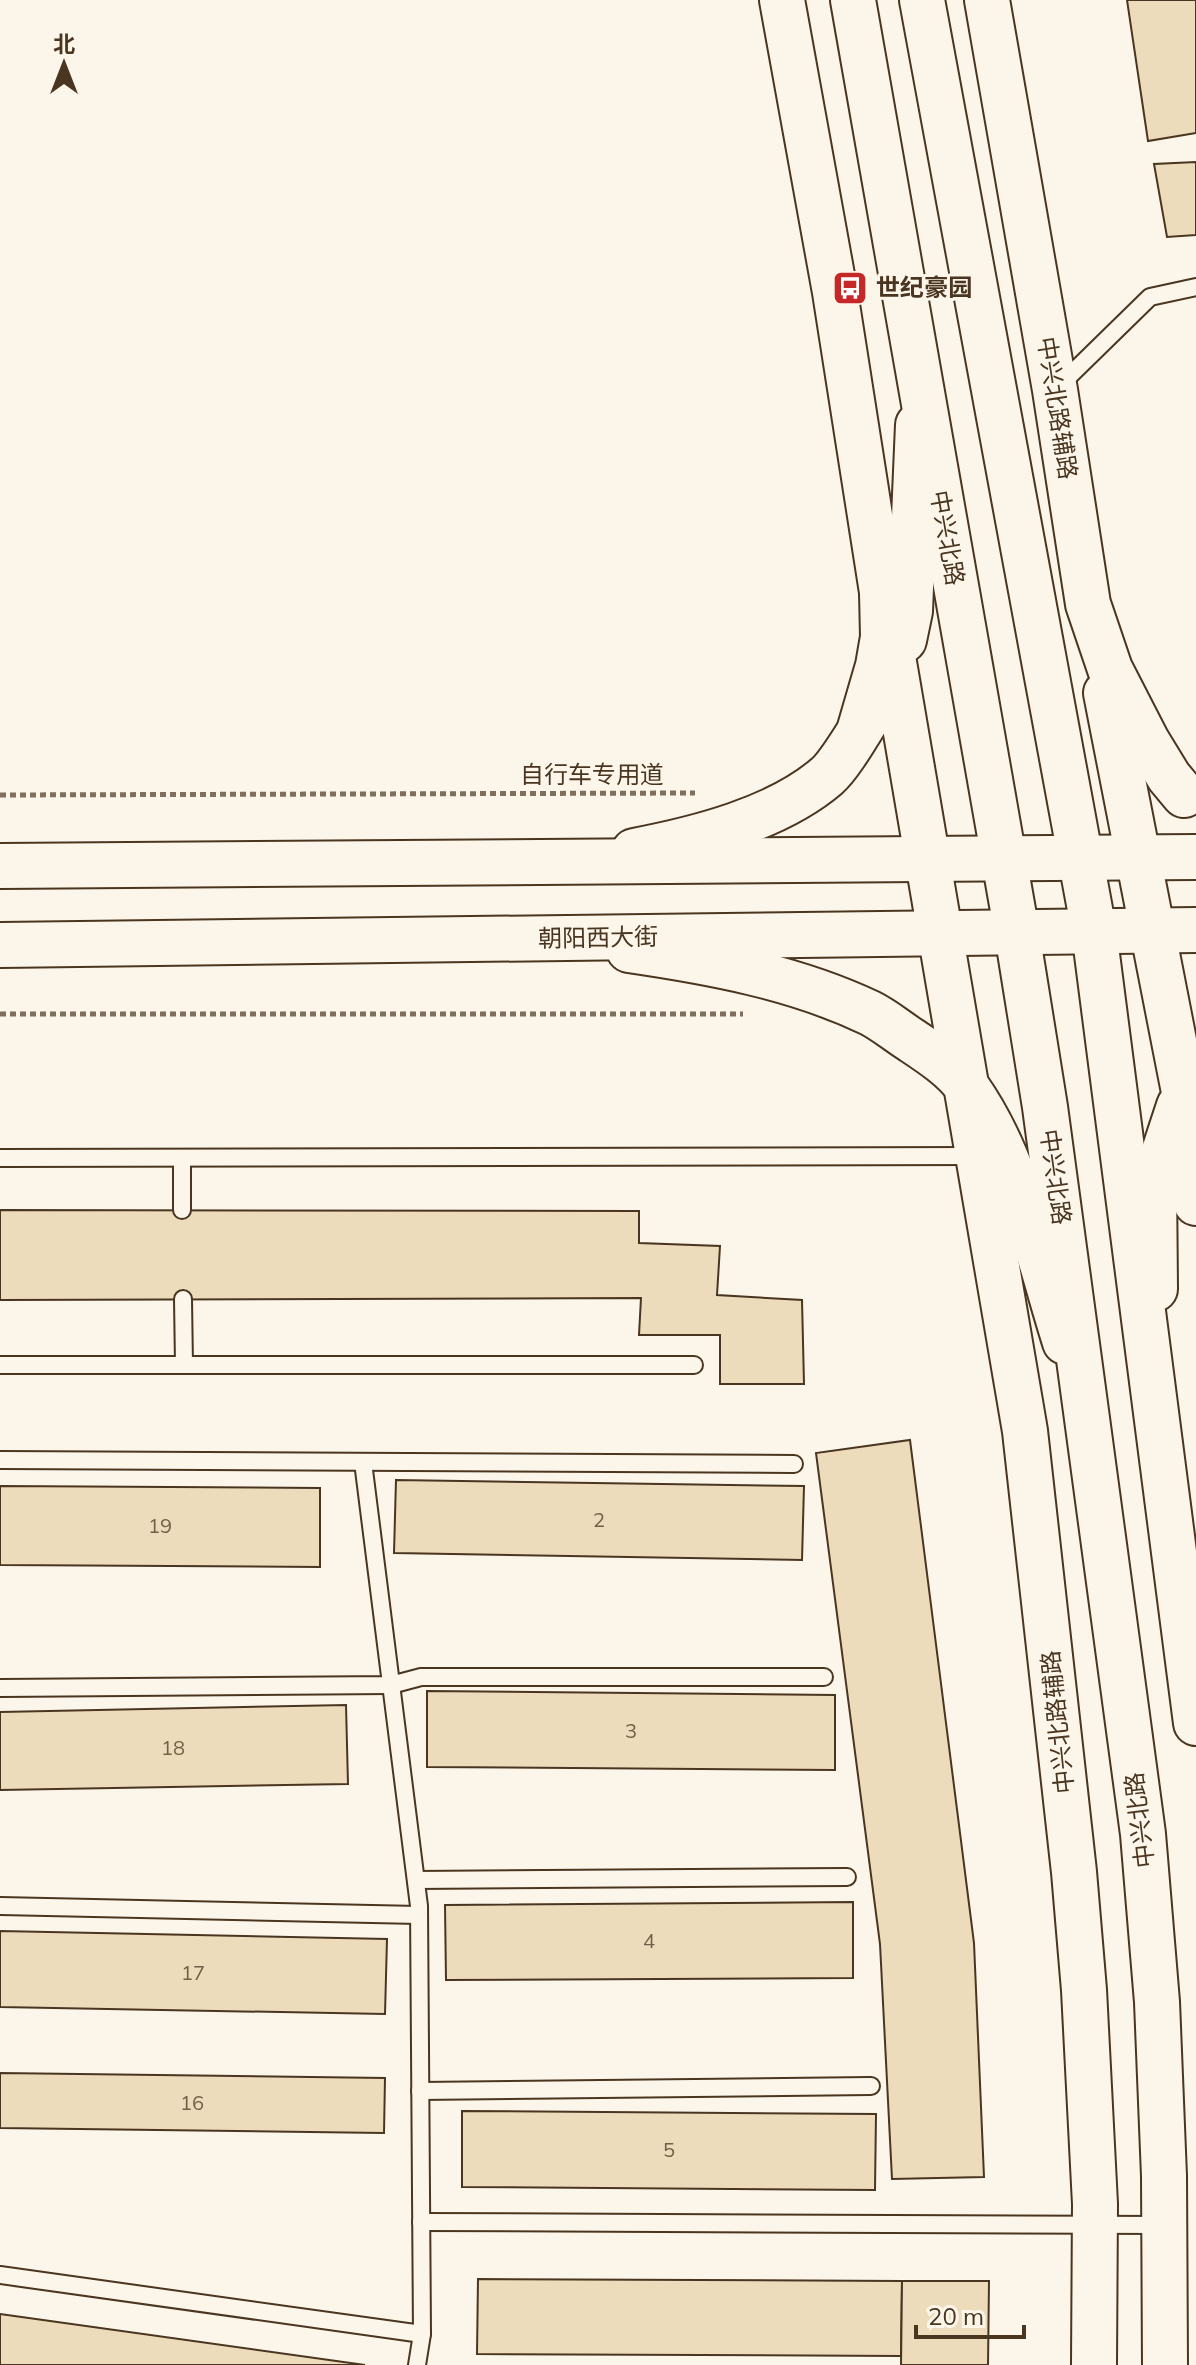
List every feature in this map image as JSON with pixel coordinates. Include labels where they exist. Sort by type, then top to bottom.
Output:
[{"type":"main road","points":[[782,0],[835,292],[882,592],[883,637],[860,728]]},
{"type":"main road","name":"中兴北路","points":[[853,0],[1048,1122],[1143,1834],[1157,2002],[1165,2365]]},
{"type":"main road","points":[[922,0],[1094,931],[1196,1723]]},
{"type":"main road","name":"中兴北路辅路","points":[[987,0],[1055,390],[1088,604],[1110,669],[1147,741],[1169,777],[1190,798]]},
{"type":"main road","points":[[990,373],[1071,646],[1111,720],[1133,749],[1170,787],[1190,798]]},
{"type":"main road","points":[[565,863],[718,833],[785,803],[829,775],[896,674],[910,611],[919,379]]},
{"type":"main road","name":"中兴北路辅路","points":[[882,592],[1025,1431],[1071,1841],[1084,1990],[1094,2225],[1094,2365]]},
{"type":"main road","points":[[1088,604],[1152,930],[1190,1088],[1196,1203]]},
{"type":"main road","points":[[0,866],[1196,857]]},
{"type":"main road","name":"朝阳西大街","points":[[0,945],[1196,930]]},
{"type":"main road","points":[[555,938],[701,961],[802,985],[872,1014],[927,1051],[965,1084],[993,1130],[1017,1187],[1086,1411]]},
{"type":"main road","points":[[1156,1408],[1154,1182],[1190,1088]]},
{"type":"lane","points":[[1055,390],[1150,297],[1196,287]]},
{"type":"lane","points":[[0,1158],[977,1156]]},
{"type":"lane","points":[[182,1158],[182,1210]]},
{"type":"lane","points":[[183,1299],[184,1365]]},
{"type":"lane","points":[[0,1365],[694,1365]]},
{"type":"lane","points":[[0,1460],[794,1464]]},
{"type":"lane","points":[[363,1462],[419,1915],[422,2334],[417,2365]]},
{"type":"lane","points":[[0,1688],[391,1685],[421,1677],[824,1677]]},
{"type":"lane","points":[[416,1880],[847,1877]]},
{"type":"lane","points":[[0,1906],[419,1915]]},
{"type":"lane","points":[[420,2091],[871,2086]]},
{"type":"lane","points":[[421,2222],[1164,2225]]},
{"type":"lane","points":[[0,2275],[422,2334]]},
{"type":"path","name":"自行车专用道","points":[[0,795],[707,793]]},
{"type":"path","points":[[0,1014],[745,1014]]},
{"type":"building","points":[[1127,0],[1196,0],[1196,133],[1148,141]]},
{"type":"building","points":[[1196,162],[1196,235],[1167,237],[1154,164]]},
{"type":"building","points":[[0,1210],[639,1211],[639,1243],[720,1246],[717,1295],[802,1300],[804,1384],[720,1384],[720,1335],[639,1335],[641,1298],[0,1300]]},
{"type":"building","points":[[910,1440],[974,1943],[984,2177],[892,2179],[880,1944],[816,1453]]},
{"type":"building","points":[[396,1480],[804,1486],[802,1560],[394,1553]]},
{"type":"building","points":[[0,1486],[320,1488],[320,1567],[0,1565]]},
{"type":"building","points":[[427,1691],[835,1695],[835,1770],[427,1767]]},
{"type":"building","points":[[346,1705],[348,1784],[0,1790],[0,1712]]},
{"type":"building","points":[[853,1902],[853,1978],[446,1980],[445,1905]]},
{"type":"building","points":[[0,1931],[387,1939],[385,2014],[0,2007]]},
{"type":"building","points":[[0,2073],[385,2078],[384,2133],[0,2128]]},
{"type":"building","points":[[462,2111],[876,2114],[875,2190],[462,2187]]},
{"type":"building","points":[[478,2279],[902,2281],[901,2356],[477,2354]]},
{"type":"building","points":[[902,2281],[989,2281],[988,2365],[901,2365]]},
{"type":"building","points":[[0,2314],[365,2365],[0,2365]]},
{"type":"place","name":"世纪豪园","points":[[850,288]]}]
